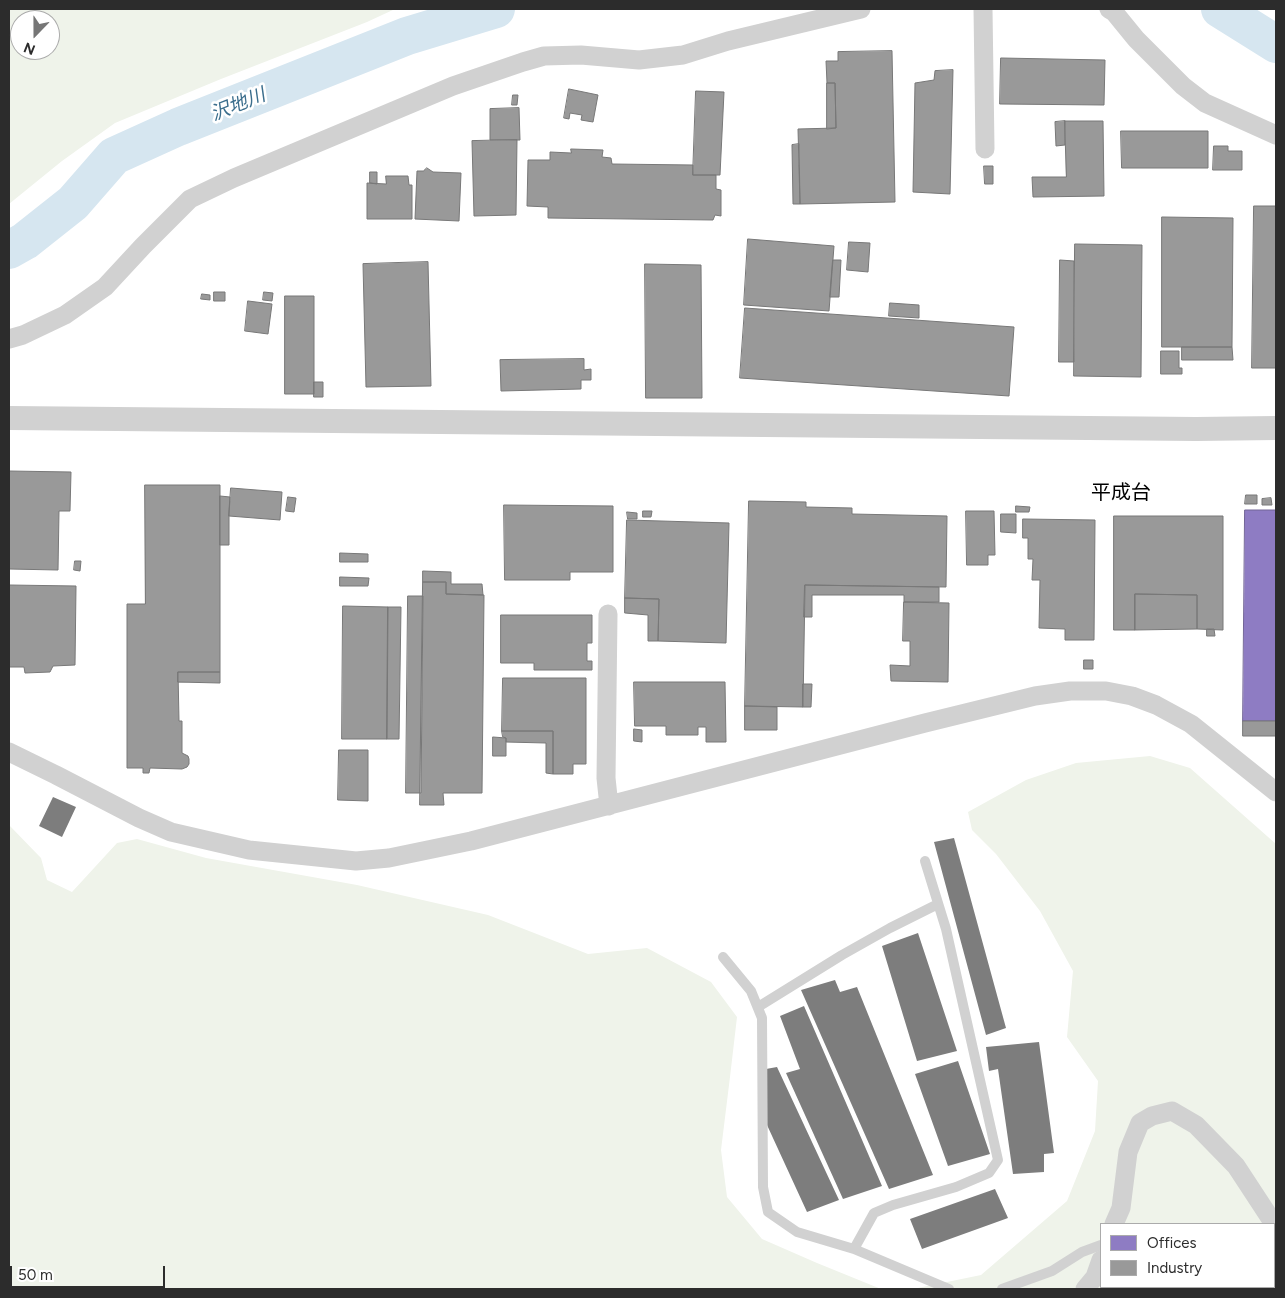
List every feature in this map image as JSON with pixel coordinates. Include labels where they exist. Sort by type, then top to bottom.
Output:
[{"type":"street","points":[[9,339],[23,335],[65,315],[105,287],[190,199],[234,178],[453,86],[544,56],[581,55],[639,60],[683,55],[861,9]]},
{"type":"street","points":[[983,9],[985,149]]},
{"type":"street","points":[[1109,9],[1114,12],[1136,39],[1183,86],[1205,103],[1276,135]]},
{"type":"street","points":[[9,418],[1196,429],[1276,428]]},
{"type":"street","points":[[608,614],[606,778],[609,806]]},
{"type":"street","points":[[9,752],[56,774],[139,818],[171,832],[250,850],[356,861],[389,858],[472,841],[925,723],[1035,696],[1070,690],[1106,691],[1132,696],[1156,705],[1192,724],[1276,792]]},
{"type":"street","points":[[1114,1223],[1121,1208],[1128,1152],[1140,1123],[1152,1116],[1172,1111],[1196,1125],[1236,1166],[1274,1223]]},
{"type":"street","points":[[1085,1289],[1095,1277],[1100,1263]]},
{"type":"lane","points":[[854,1249],[874,1213],[956,1187],[989,1173],[998,1160],[946,929],[924,861]]},
{"type":"lane","points":[[758,1006],[842,955],[938,904]]},
{"type":"lane","points":[[723,957],[751,991],[762,1018],[763,1187],[768,1212],[797,1232],[854,1249],[949,1289]]},
{"type":"lane","points":[[1002,1289],[1052,1271],[1082,1252],[1100,1245]]},
{"type":"shaded area","points":[[9,9],[395,9],[115,123],[62,161],[9,204]]},
{"type":"shaded area","points":[[1150,756],[1190,768],[1276,844],[1276,1289],[913,1289],[981,1275],[1067,1201],[1095,1131],[1098,1081],[1067,1037],[1073,971],[1040,911],[996,854],[972,830],[968,812],[1026,780],[1076,763]]},
{"type":"shaded area","points":[[9,825],[41,858],[47,880],[72,892],[117,843],[137,839],[206,858],[357,885],[488,915],[588,954],[647,948],[711,982],[737,1017],[721,1150],[727,1197],[762,1239],[881,1289],[9,1289]]},
{"type":"building: Offices","points":[[1245,510],[1276,510],[1276,721],[1243,721]]},
{"type":"building: Industry","points":[[892,51],[895,202],[800,204],[798,129],[836,128],[835,83],[827,83],[826,61],[838,61],[838,52]]},
{"type":"building: Industry","points":[[1001,58],[1105,60],[1104,105],[1000,104]]},
{"type":"building: Industry","points":[[953,70],[950,194],[913,192],[915,83],[934,80],[935,71]]},
{"type":"building: Industry","points":[[827,83],[835,83],[836,128],[827,129]]},
{"type":"building: Industry","points":[[569,89],[598,95],[593,122],[581,120],[582,115],[570,113],[569,119],[564,118]]},
{"type":"building: Industry","points":[[696,91],[724,92],[720,175],[693,175]]},
{"type":"building: Industry","points":[[513,95],[518,95],[517,105],[512,105]]},
{"type":"building: Industry","points":[[519,108],[520,140],[490,140],[490,109]]},
{"type":"building: Industry","points":[[1065,121],[1103,121],[1104,196],[1033,197],[1032,177],[1066,177]]},
{"type":"building: Industry","points":[[1065,121],[1065,145],[1056,146],[1055,122]]},
{"type":"building: Industry","points":[[1121,131],[1208,131],[1208,168],[1122,168]]},
{"type":"building: Industry","points":[[517,140],[516,215],[474,216],[472,141]]},
{"type":"building: Industry","points":[[799,144],[800,204],[793,204],[792,145]]},
{"type":"building: Industry","points":[[1214,146],[1228,146],[1228,151],[1242,151],[1242,170],[1213,170]]},
{"type":"building: Industry","points":[[571,149],[603,150],[602,157],[611,158],[612,164],[693,165],[693,175],[716,175],[716,189],[721,190],[721,216],[715,215],[713,220],[548,218],[548,207],[527,206],[528,160],[550,160],[550,152],[571,153]]},
{"type":"building: Industry","points":[[984,166],[993,166],[993,184],[985,184]]},
{"type":"building: Industry","points":[[427,168],[433,172],[461,173],[459,221],[415,219],[417,171],[423,171]]},
{"type":"building: Industry","points":[[370,172],[377,172],[377,184],[370,183]]},
{"type":"building: Industry","points":[[386,176],[408,176],[409,185],[412,185],[412,219],[367,219],[367,183],[386,184]]},
{"type":"building: Industry","points":[[1254,206],[1276,206],[1276,368],[1252,368]]},
{"type":"building: Industry","points":[[1162,217],[1233,218],[1232,347],[1162,347]]},
{"type":"building: Industry","points":[[748,239],[834,246],[829,311],[744,305]]},
{"type":"building: Industry","points":[[849,242],[870,243],[868,272],[847,270]]},
{"type":"building: Industry","points":[[1075,244],[1142,245],[1141,377],[1074,376]]},
{"type":"building: Industry","points":[[833,260],[841,260],[839,297],[830,297]]},
{"type":"building: Industry","points":[[1060,260],[1074,261],[1074,362],[1059,362]]},
{"type":"building: Industry","points":[[428,262],[431,386],[366,387],[363,264]]},
{"type":"building: Industry","points":[[645,264],[701,265],[702,398],[646,398]]},
{"type":"building: Industry","points":[[214,292],[225,292],[225,301],[214,301]]},
{"type":"building: Industry","points":[[264,292],[273,293],[272,301],[263,300]]},
{"type":"building: Industry","points":[[202,294],[210,295],[210,300],[201,299]]},
{"type":"building: Industry","points":[[285,296],[314,296],[314,394],[285,394]]},
{"type":"building: Industry","points":[[248,301],[272,304],[268,334],[245,331]]},
{"type":"building: Industry","points":[[890,303],[919,305],[919,318],[889,316]]},
{"type":"building: Industry","points":[[745,308],[1014,327],[1009,396],[740,378]]},
{"type":"building: Industry","points":[[1182,347],[1232,347],[1233,360],[1182,360]]},
{"type":"building: Industry","points":[[1161,351],[1179,351],[1179,368],[1182,368],[1182,374],[1161,374]]},
{"type":"building: Industry","points":[[584,359],[584,370],[591,369],[591,380],[581,380],[581,389],[501,391],[500,360]]},
{"type":"building: Industry","points":[[314,382],[323,382],[323,397],[314,397]]},
{"type":"building: Industry","points":[[9,471],[71,472],[70,511],[59,511],[58,570],[9,569]]},
{"type":"building: Industry","points":[[145,485],[220,485],[220,672],[178,672],[179,721],[182,721],[182,753],[188,756],[189,764],[182,769],[150,768],[149,773],[143,773],[143,768],[127,768],[127,604],[145,604]]},
{"type":"building: Industry","points":[[231,488],[282,492],[280,520],[229,516]]},
{"type":"building: Industry","points":[[1246,495],[1257,495],[1257,504],[1245,504]]},
{"type":"building: Industry","points":[[220,496],[230,497],[229,545],[220,545]]},
{"type":"building: Industry","points":[[288,497],[296,498],[294,512],[286,511]]},
{"type":"building: Industry","points":[[1271,498],[1272,505],[1262,505],[1262,499]]},
{"type":"building: Industry","points":[[749,501],[806,502],[806,507],[852,508],[852,514],[947,516],[946,587],[805,585],[803,707],[745,706]]},
{"type":"building: Industry","points":[[504,505],[613,506],[613,572],[570,572],[570,580],[505,580]]},
{"type":"building: Industry","points":[[1016,506],[1030,507],[1029,512],[1016,512]]},
{"type":"building: Industry","points":[[643,511],[652,511],[651,517],[643,517]]},
{"type":"building: Industry","points":[[966,511],[994,511],[995,555],[988,555],[988,565],[967,565]]},
{"type":"building: Industry","points":[[627,512],[637,513],[637,519],[628,519]]},
{"type":"building: Industry","points":[[1001,514],[1016,514],[1016,533],[1001,532]]},
{"type":"building: Industry","points":[[1114,516],[1223,516],[1223,630],[1197,629],[1197,595],[1135,594],[1135,630],[1114,630]]},
{"type":"building: Industry","points":[[1023,519],[1095,520],[1094,640],[1065,640],[1065,629],[1039,628],[1040,580],[1032,580],[1033,559],[1028,559],[1028,538],[1023,538]]},
{"type":"building: Industry","points":[[627,520],[729,523],[726,643],[658,641],[659,599],[625,598]]},
{"type":"building: Industry","points":[[340,553],[368,554],[368,562],[340,562]]},
{"type":"building: Industry","points":[[75,561],[81,561],[80,571],[74,570]]},
{"type":"building: Industry","points":[[423,571],[451,572],[451,584],[482,584],[483,595],[446,594],[446,582],[423,582]]},
{"type":"building: Industry","points":[[340,577],[369,578],[368,586],[340,586]]},
{"type":"building: Industry","points":[[423,582],[446,582],[446,594],[484,595],[482,793],[443,793],[444,805],[420,805]]},
{"type":"building: Industry","points":[[9,585],[76,586],[75,665],[53,666],[50,672],[25,673],[24,667],[9,667]]},
{"type":"building: Industry","points":[[805,585],[939,587],[939,602],[904,602],[904,595],[812,595],[812,617],[804,617]]},
{"type":"building: Industry","points":[[1135,594],[1197,595],[1197,629],[1135,630]]},
{"type":"building: Industry","points":[[408,596],[423,596],[421,793],[406,793]]},
{"type":"building: Industry","points":[[625,598],[659,599],[658,641],[648,641],[648,615],[625,613]]},
{"type":"building: Industry","points":[[904,602],[949,603],[948,682],[891,681],[890,665],[910,666],[910,641],[903,641]]},
{"type":"building: Industry","points":[[343,606],[388,607],[387,739],[342,739]]},
{"type":"building: Industry","points":[[388,607],[401,607],[399,739],[387,739]]},
{"type":"building: Industry","points":[[501,615],[592,615],[592,643],[587,643],[587,661],[592,661],[592,670],[534,670],[534,663],[501,663]]},
{"type":"building: Industry","points":[[1207,629],[1214,629],[1215,636],[1207,636]]},
{"type":"building: Industry","points":[[1084,660],[1093,660],[1093,669],[1084,669]]},
{"type":"building: Industry","points":[[178,672],[220,672],[220,683],[178,682]]},
{"type":"building: Industry","points":[[503,678],[586,678],[586,764],[573,764],[573,774],[553,774],[553,731],[502,731]]},
{"type":"building: Industry","points":[[634,682],[725,682],[726,742],[706,742],[706,727],[698,727],[698,735],[666,735],[666,726],[635,726]]},
{"type":"building: Industry","points":[[803,684],[812,684],[811,707],[803,707]]},
{"type":"building: Industry","points":[[745,706],[777,707],[777,730],[745,730]]},
{"type":"building: Industry","points":[[1243,721],[1276,721],[1276,736],[1243,736]]},
{"type":"building: Industry","points":[[634,729],[642,730],[642,742],[634,741]]},
{"type":"building: Industry","points":[[502,731],[553,731],[553,774],[546,773],[546,743],[506,742]]},
{"type":"building: Industry","points":[[493,737],[506,738],[506,756],[493,756]]},
{"type":"building: Industry","points":[[339,750],[368,750],[368,801],[338,800]]},
{"type":"building: Other","points":[[53,797],[76,807],[62,837],[39,826]]},
{"type":"building: Other","points":[[954,838],[1006,1028],[986,1035],[934,842]]},
{"type":"building: Other","points":[[918,933],[957,1051],[917,1061],[882,946]]},
{"type":"building: Other","points":[[835,980],[840,992],[857,987],[933,1175],[889,1189],[801,990]]},
{"type":"building: Other","points":[[804,1006],[882,1186],[843,1199],[786,1073],[800,1069],[780,1016]]},
{"type":"building: Other","points":[[1039,1042],[1054,1153],[1044,1154],[1044,1172],[1013,1174],[998,1069],[989,1071],[986,1047]]},
{"type":"building: Other","points":[[958,1061],[990,1154],[948,1166],[915,1074]]},
{"type":"building: Other","points":[[777,1067],[839,1200],[807,1212],[767,1125],[766,1069]]},
{"type":"building: Other","points":[[995,1189],[1008,1218],[922,1249],[910,1219]]},
{"type":"waterway","name":"沢地川","points":[[9,250],[25,241],[73,203],[114,156],[178,127],[407,36],[496,9]]},
{"type":"waterway","name":"沢地川","points":[[1220,9],[1276,44]]},
{"type":"district","name":"平成台","points":[[1121,493]]}]
